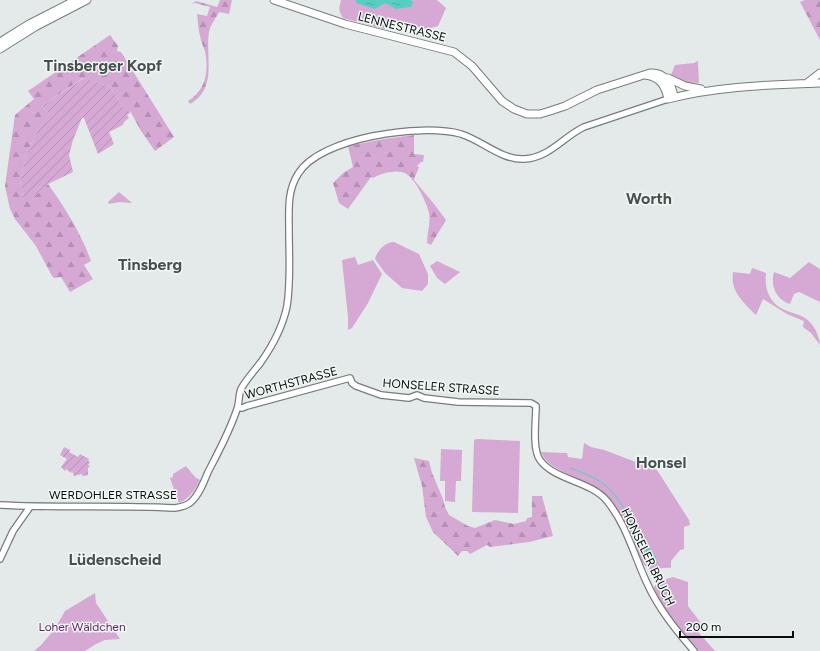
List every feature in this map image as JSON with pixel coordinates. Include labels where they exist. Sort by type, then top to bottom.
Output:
[{"type":"main road","points":[[0,49],[4,41],[76,0]]},
{"type":"main road","points":[[42,20],[86,0]]},
{"type":"main road","name":"LENNESTRASSE","points":[[274,0],[345,24],[454,52],[472,66],[502,101],[514,110],[526,114],[540,114],[550,111],[565,106],[597,90],[650,73],[657,73]]},
{"type":"main road","points":[[657,73],[669,81],[672,89],[671,98]]},
{"type":"main road","points":[[657,73],[685,86],[709,91]]},
{"type":"main road","points":[[803,84],[812,80],[820,73]]},
{"type":"main road","points":[[641,76],[651,77],[660,82],[671,98]]},
{"type":"main road","points":[[671,98],[709,91],[820,83]]},
{"type":"street","name":"WERDOHLER STRASSE","points":[[0,505],[30,507],[98,506],[175,508],[191,502],[200,490],[230,427],[238,407],[241,390],[272,346],[282,321],[287,305],[289,289],[288,209],[291,187],[298,174],[314,157],[332,147],[371,137],[416,131],[439,131],[450,132],[472,138],[508,157],[528,159],[546,153],[573,133],[590,125],[671,98]]},
{"type":"street","name":"WORTHSTRASSE","points":[[238,407],[242,408],[350,378]]},
{"type":"street","name":"HONSELER STRASSE","points":[[350,378],[352,383],[356,386],[381,395],[409,398],[417,395],[424,398],[458,402],[531,403],[536,406]]},
{"type":"street","name":"HONSELER BRUCH","points":[[536,406],[536,448],[541,461],[554,471],[597,492],[607,501],[618,518],[656,601],[672,625],[694,651]]},
{"type":"street","points":[[0,559],[12,531],[30,507]]},
{"type":"green space","points":[[220,0],[232,0],[229,14],[219,12],[211,27],[208,42],[207,81],[204,90],[199,97],[190,104],[188,101],[194,97],[202,86],[205,79],[207,66],[205,51],[199,33],[197,14],[207,16],[210,7],[195,3],[191,4],[196,1],[217,7]]},
{"type":"green space","points":[[341,0],[437,0],[446,8],[438,26],[428,29],[392,21],[384,29],[343,18],[339,9]]},
{"type":"green space","points":[[805,0],[820,0],[820,40],[800,2]]},
{"type":"green space","points":[[110,35],[118,46],[117,51],[121,52],[174,137],[155,151],[141,131],[130,111],[126,113],[110,87],[83,78],[42,106],[49,114],[37,131],[26,156],[20,181],[24,201],[36,195],[48,184],[82,241],[91,261],[84,265],[93,279],[70,292],[61,277],[54,278],[52,276],[36,246],[15,219],[10,209],[5,186],[15,115],[34,99],[28,91]]},
{"type":"green space","points":[[698,61],[699,83],[682,82],[671,75],[675,65],[694,63]]},
{"type":"green space","points":[[84,78],[110,87],[126,112],[130,111],[127,115],[129,118],[123,125],[109,132],[114,144],[98,154],[84,118],[82,118],[69,155],[73,172],[48,184],[36,195],[24,202],[20,181],[26,156],[37,131],[49,114],[42,106]]},
{"type":"green space","points":[[414,135],[414,154],[424,155],[423,162],[417,166],[419,167],[414,180],[446,220],[431,245],[427,243],[430,220],[428,209],[418,187],[408,175],[395,172],[381,174],[373,178],[371,177],[348,209],[339,203],[333,183],[343,173],[353,167],[348,146]]},
{"type":"green space","points":[[119,192],[132,203],[119,202],[109,204],[108,202]]},
{"type":"green space","points":[[391,242],[419,254],[428,274],[428,284],[422,291],[402,288],[385,273],[375,259],[382,248]]},
{"type":"green space","points":[[355,257],[358,265],[373,260],[382,274],[368,303],[352,328],[348,330],[342,260]]},
{"type":"green space","points":[[437,261],[460,272],[445,284],[437,278],[430,266]]},
{"type":"green space","points":[[809,262],[820,269],[820,302],[799,292],[794,294],[790,304],[785,302],[775,291],[773,282],[774,272],[790,278]]},
{"type":"green space","points":[[752,268],[766,273],[767,290],[775,304],[785,310],[803,317],[811,323],[817,334],[820,345],[811,333],[803,327],[804,321],[787,314],[763,299],[756,315],[742,301],[738,296],[734,285],[733,272],[750,274]]},
{"type":"green space","points":[[474,440],[520,441],[518,513],[472,512]]},
{"type":"green space","points":[[584,443],[591,447],[604,450],[657,470],[689,520],[690,525],[684,527],[684,549],[680,550],[671,561],[671,568],[650,569],[646,566],[641,561],[619,513],[608,498],[599,490],[552,465],[545,459],[541,452],[567,453],[568,457],[582,459]]},
{"type":"green space","points":[[64,447],[78,457],[80,454],[89,459],[88,461],[90,462],[88,465],[90,466],[88,468],[88,475],[82,476],[82,474],[74,476],[72,471],[71,473],[66,469],[65,471],[61,467],[67,459],[60,455]]},
{"type":"green space","points":[[441,449],[462,450],[461,481],[456,481],[455,502],[445,501],[445,481],[440,481]]},
{"type":"green space","points":[[414,458],[429,461],[432,473],[449,515],[468,526],[475,528],[495,520],[514,524],[526,521],[527,518],[532,517],[532,496],[542,496],[553,536],[529,542],[490,547],[487,545],[470,554],[467,551],[462,551],[458,556],[433,532],[426,517],[422,486]]},
{"type":"green space","points":[[186,466],[195,477],[200,480],[192,493],[179,503],[170,478],[173,477],[173,474]]},
{"type":"green space","points":[[673,577],[688,582],[688,606],[704,627],[698,632],[715,651],[699,651],[674,620],[657,595],[654,587],[659,581]]},
{"type":"green space","name":"Loher Wäldchen","points":[[95,593],[96,603],[120,639],[105,640],[85,651],[34,651],[54,630],[65,611]]},
{"type":"water","points":[[356,0],[411,0],[413,2],[411,7],[396,9],[385,3],[375,9],[356,3]]},
{"type":"water","points":[[644,547],[648,547],[655,555],[657,561],[656,564],[651,562]]},
{"type":"waterway","points":[[571,468],[596,479],[614,494],[620,502],[644,547]]},
{"type":"district","name":"Tinsberger Kopf","points":[[103,65]]},
{"type":"district","name":"Worth","points":[[649,198]]},
{"type":"district","name":"Tinsberg","points":[[150,264]]},
{"type":"district","name":"Honsel","points":[[661,462]]},
{"type":"district","name":"Lüdenscheid","points":[[115,559]]}]
